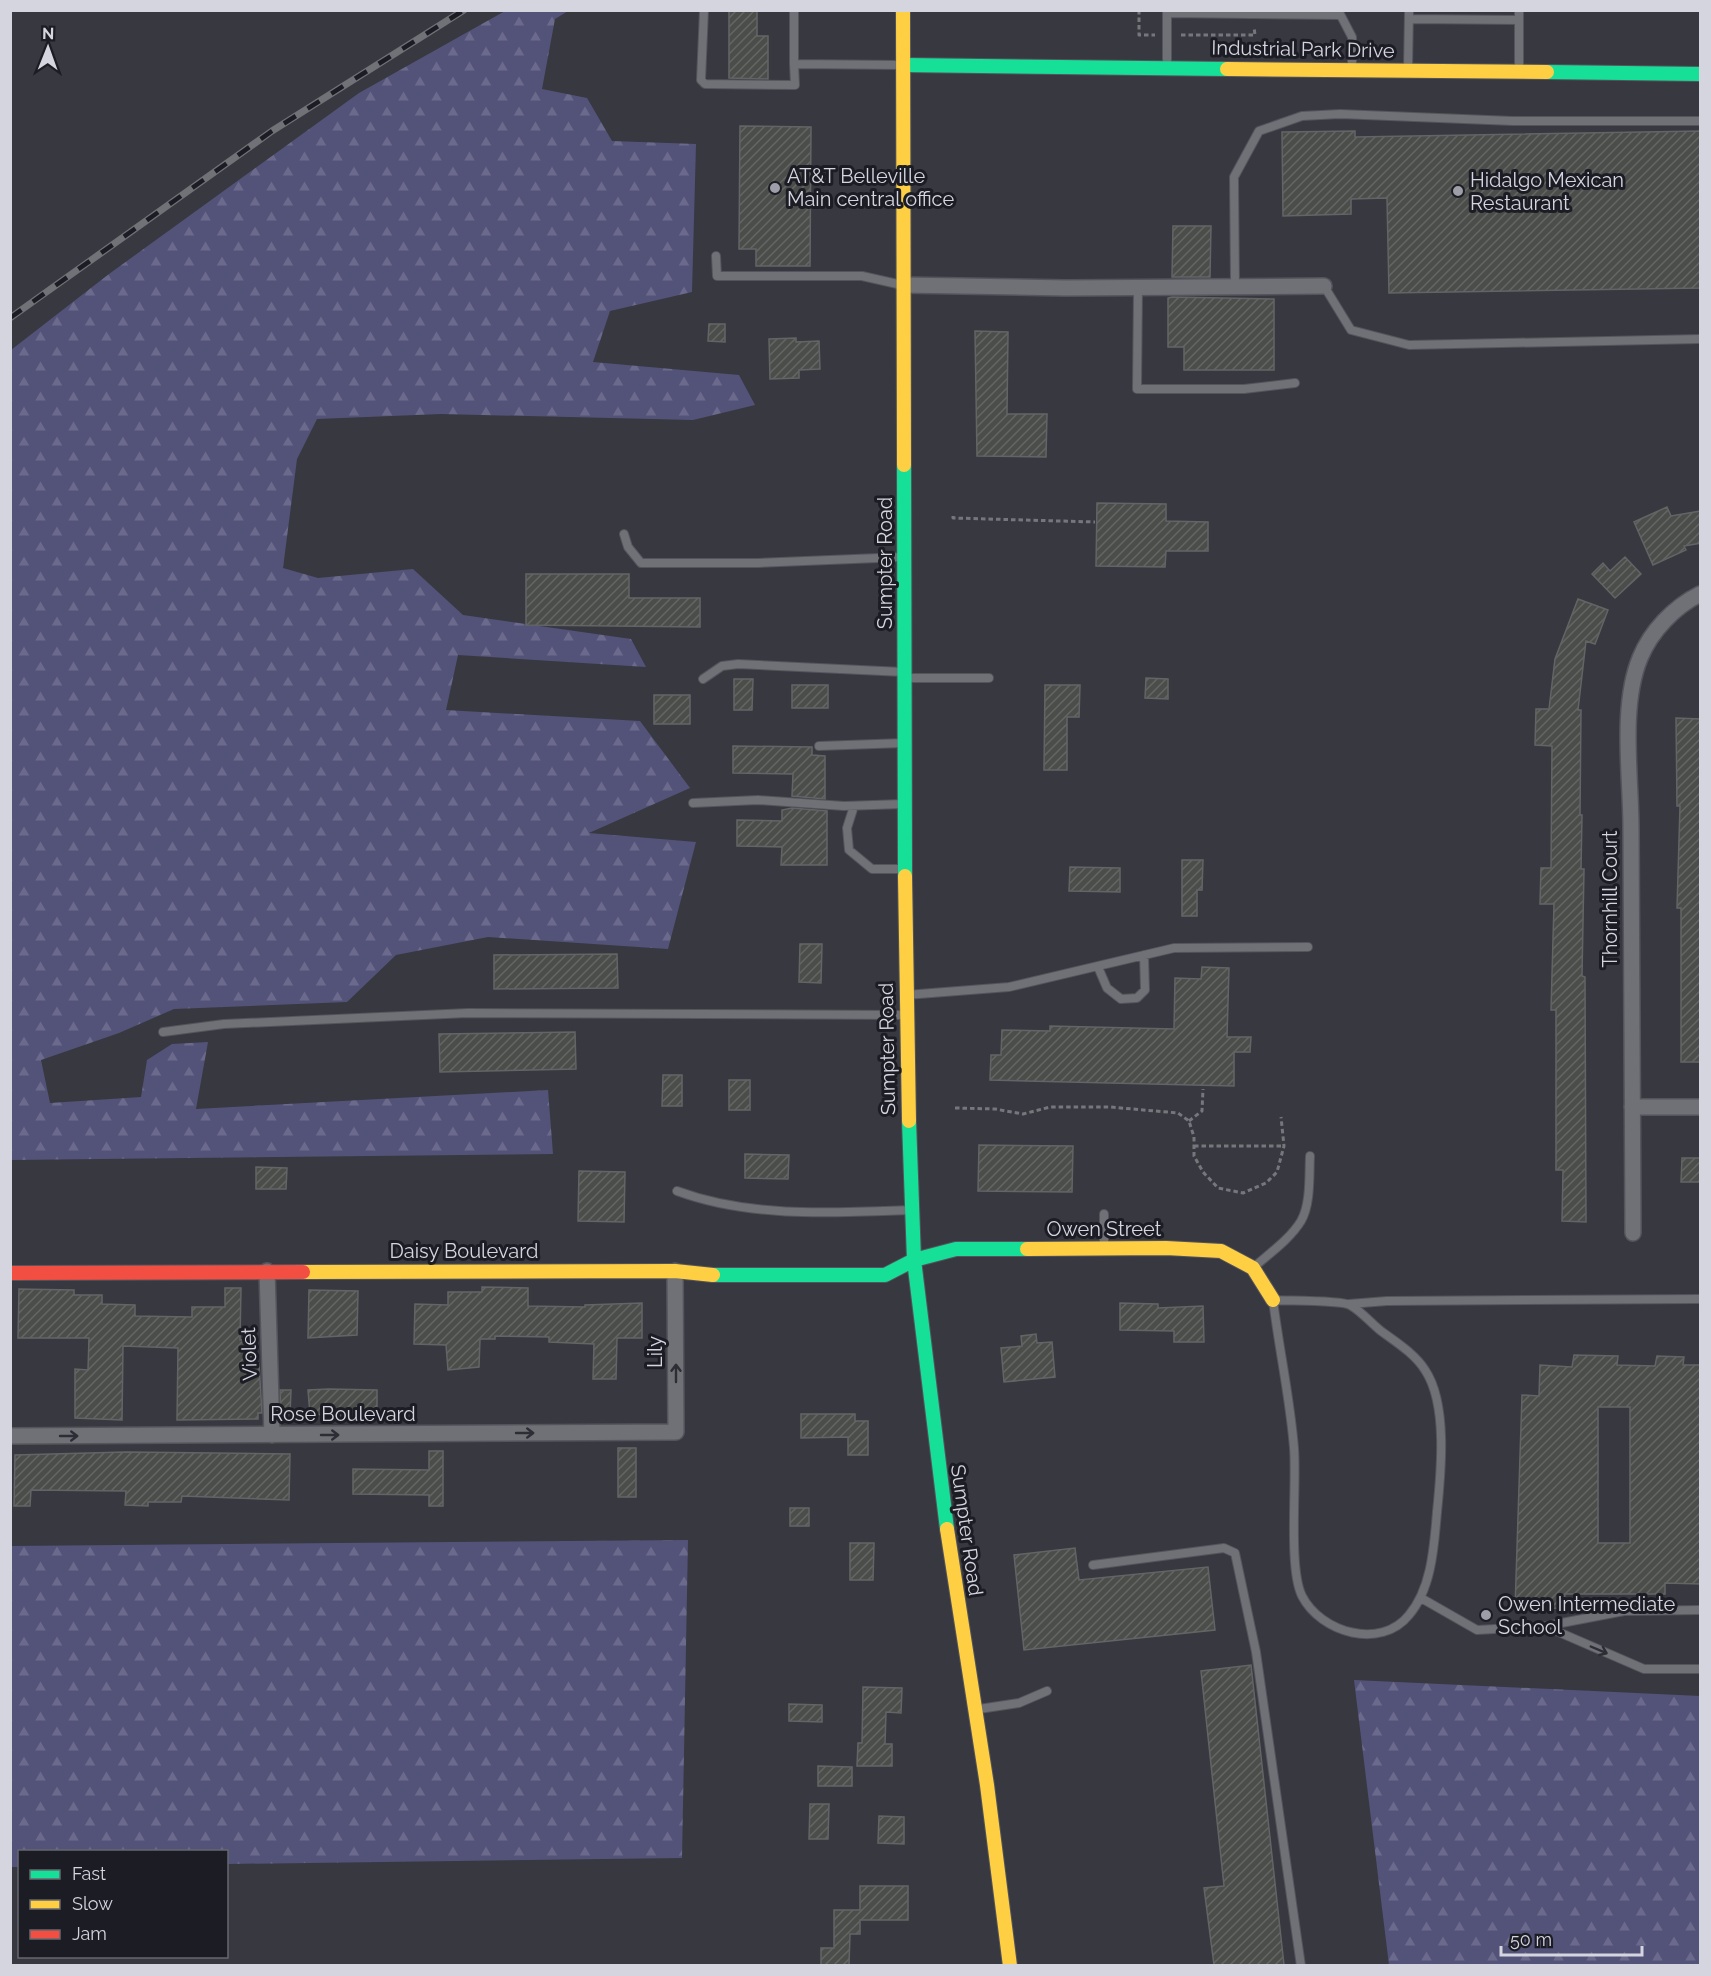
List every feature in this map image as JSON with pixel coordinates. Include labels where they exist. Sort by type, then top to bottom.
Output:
[{"type":"street","name":"Sumpter Road","points":[[903,10],[905,1016],[911,1210],[914,1260],[945,1513],[1010,1965]]},
{"type":"street","name":"Industrial Park Drive","points":[[904,65],[1701,74]]},
{"type":"street","points":[[903,285],[1138,288],[1324,286]]},
{"type":"street","name":"Thornhill Court","points":[[1634,1233],[1632,826],[1628,703],[1639,660],[1657,627],[1687,601],[1701,594]]},
{"type":"street","points":[[1632,1107],[1701,1107]]},
{"type":"street","name":"Owen Street","points":[[914,1260],[956,1249],[1104,1248],[1221,1251],[1253,1268]]},
{"type":"street","name":"Daisy Boulevard","points":[[10,1273],[675,1271],[709,1275],[807,1273],[885,1275],[914,1260]]},
{"type":"street","points":[[1253,1268],[1273,1300]]},
{"type":"street","name":"Violet","points":[[267,1271],[272,1435]]},
{"type":"street","name":"Lily","points":[[675,1271],[676,1432]]},
{"type":"street","name":"Rose Boulevard","points":[[10,1436],[676,1432]]},
{"type":"lane","points":[[704,10],[701,80],[705,84],[795,85],[795,10]]},
{"type":"lane","points":[[1519,10],[1519,72]]},
{"type":"lane","points":[[1167,69],[1167,12],[1339,13],[1352,37],[1352,71]]},
{"type":"lane","points":[[1408,71],[1409,15],[1519,20]]},
{"type":"lane","points":[[794,63],[904,65]]},
{"type":"lane","points":[[1235,287],[1234,177],[1259,130],[1302,116],[1340,114],[1513,121],[1701,121]]},
{"type":"lane","points":[[717,256],[717,276],[862,276],[903,285]]},
{"type":"lane","points":[[1324,286],[1351,330],[1409,345],[1701,339]]},
{"type":"lane","points":[[1138,288],[1137,389],[1244,389],[1295,383]]},
{"type":"lane","points":[[624,534],[628,547],[641,563],[758,563],[904,557]]},
{"type":"lane","points":[[703,679],[722,666],[738,664],[989,678]]},
{"type":"lane","points":[[819,746],[905,743]]},
{"type":"lane","points":[[693,803],[758,800],[854,806],[905,804]]},
{"type":"lane","points":[[854,806],[847,828],[849,850],[872,869],[905,869]]},
{"type":"lane","points":[[905,995],[1008,987],[1173,948],[1308,947]]},
{"type":"lane","points":[[1098,967],[1107,988],[1121,999],[1137,998],[1145,990],[1144,955]]},
{"type":"lane","points":[[164,1032],[224,1024],[468,1013],[905,1016]]},
{"type":"lane","points":[[1253,1268],[1284,1240],[1302,1219],[1309,1187],[1310,1156]]},
{"type":"lane","points":[[677,1191],[710,1203],[743,1208],[831,1212],[911,1210]]},
{"type":"lane","points":[[1104,1214],[1104,1248]]},
{"type":"lane","points":[[1349,1304],[1425,1369],[1432,1384],[1439,1418],[1440,1479],[1430,1569],[1421,1598],[1407,1618],[1390,1630],[1372,1635],[1339,1629],[1315,1613],[1302,1596],[1296,1566],[1294,1448],[1273,1300],[1349,1304],[1387,1301],[1701,1299]]},
{"type":"lane","points":[[1094,1565],[1224,1548],[1235,1553],[1256,1652],[1301,1965]]},
{"type":"lane","points":[[1421,1598],[1477,1630],[1546,1626],[1624,1611],[1701,1610]]},
{"type":"lane","points":[[1546,1626],[1644,1669],[1701,1669]]},
{"type":"lane","points":[[974,1710],[1019,1703],[1047,1691]]},
{"type":"path","points":[[1140,10],[1139,35],[1158,35]]},
{"type":"path","points":[[1181,35],[1255,35],[1254,26]]},
{"type":"path","points":[[953,516],[953,518],[1095,522]]},
{"type":"path","points":[[1190,1121],[1202,1111],[1203,1089]]},
{"type":"path","points":[[955,1108],[995,1109],[1023,1114],[1050,1107],[1110,1107],[1178,1113],[1190,1121],[1194,1156],[1218,1188],[1243,1193],[1266,1183],[1277,1172],[1284,1146],[1281,1117]]},
{"type":"path","points":[[1194,1146],[1284,1146]]},
{"type":"green space","points":[[505,11],[568,11],[555,19],[542,89],[587,98],[612,141],[696,144],[692,292],[610,311],[593,362],[739,375],[755,405],[693,420],[441,414],[317,419],[297,459],[283,568],[318,578],[413,569],[463,615],[631,639],[646,667],[458,655],[446,710],[640,721],[690,788],[589,833],[696,842],[668,949],[488,937],[396,955],[347,1002],[174,1009],[119,1033],[41,1060],[50,1103],[141,1097],[147,1060],[172,1044],[208,1042],[196,1109],[548,1090],[553,1154],[11,1160],[11,350],[109,274],[359,93]]},
{"type":"green space","points":[[688,1540],[682,1858],[228,1864],[228,1850],[18,1850],[18,1867],[11,1867],[11,1546]]},
{"type":"green space","points":[[1354,1680],[1700,1696],[1700,1965],[1389,1965]]},
{"type":"building","points":[[729,10],[757,10],[757,36],[768,36],[768,79],[729,78]]},
{"type":"building","name":"AT&T Belleville Main central office","points":[[740,126],[811,127],[810,266],[756,266],[756,249],[739,249]]},
{"type":"building","points":[[1355,131],[1355,137],[1701,131],[1701,288],[1389,293],[1387,198],[1351,199],[1351,214],[1283,216],[1282,132]]},
{"type":"building","points":[[1173,226],[1211,226],[1210,277],[1172,277]]},
{"type":"building","points":[[1168,298],[1274,299],[1274,370],[1184,370],[1184,347],[1168,347]]},
{"type":"building","points":[[709,324],[725,324],[725,342],[708,341]]},
{"type":"building","points":[[975,331],[1008,332],[1007,414],[1047,414],[1046,457],[977,456]]},
{"type":"building","points":[[796,338],[796,342],[819,341],[820,369],[799,370],[799,378],[770,379],[769,339]]},
{"type":"building","points":[[1097,503],[1166,504],[1166,521],[1208,522],[1208,551],[1166,551],[1165,567],[1096,566]]},
{"type":"building","points":[[1667,507],[1671,516],[1701,511],[1701,543],[1684,546],[1686,550],[1653,565],[1634,522]]},
{"type":"building","points":[[1625,557],[1641,574],[1615,598],[1592,574],[1603,563],[1610,571]]},
{"type":"building","points":[[526,574],[629,574],[629,598],[700,598],[700,627],[526,625]]},
{"type":"building","points":[[1578,599],[1608,610],[1595,644],[1586,641],[1578,710],[1581,710],[1581,869],[1584,869],[1582,976],[1585,977],[1586,1222],[1562,1221],[1563,1170],[1556,1170],[1556,1010],[1551,1010],[1554,904],[1540,904],[1541,868],[1551,868],[1552,746],[1535,745],[1536,709],[1549,709],[1555,659]]},
{"type":"building","points":[[1146,678],[1168,679],[1168,699],[1145,698]]},
{"type":"building","points":[[734,679],[753,679],[752,710],[734,710]]},
{"type":"building","points":[[792,685],[828,685],[828,708],[792,708]]},
{"type":"building","points":[[1045,685],[1080,685],[1079,717],[1067,717],[1067,770],[1044,770]]},
{"type":"building","points":[[654,695],[690,695],[690,724],[654,724]]},
{"type":"building","points":[[1676,718],[1701,719],[1701,1062],[1681,1062],[1681,908],[1677,908],[1680,806],[1677,806]]},
{"type":"building","points":[[733,746],[812,747],[812,755],[825,756],[825,799],[792,796],[793,774],[733,773]]},
{"type":"building","points":[[792,808],[827,811],[827,865],[781,865],[782,847],[737,846],[737,820],[782,821],[782,810]]},
{"type":"building","points":[[1182,860],[1203,860],[1202,890],[1197,890],[1197,916],[1182,916]]},
{"type":"building","points":[[1070,867],[1120,868],[1120,892],[1069,891]]},
{"type":"building","points":[[800,944],[822,944],[821,983],[799,982]]},
{"type":"building","points":[[617,954],[618,988],[494,989],[494,955]]},
{"type":"building","points":[[1202,967],[1229,968],[1227,1037],[1251,1037],[1250,1052],[1234,1052],[1234,1086],[990,1080],[991,1055],[1001,1055],[1002,1030],[1050,1031],[1050,1026],[1174,1029],[1175,978],[1201,979]]},
{"type":"building","points":[[575,1032],[576,1069],[440,1072],[439,1034]]},
{"type":"building","points":[[663,1075],[682,1075],[682,1106],[662,1106]]},
{"type":"building","points":[[729,1080],[750,1080],[750,1110],[729,1110]]},
{"type":"building","points":[[979,1145],[1073,1146],[1072,1192],[978,1191]]},
{"type":"building","points":[[745,1154],[789,1155],[788,1179],[745,1178]]},
{"type":"building","points":[[1682,1158],[1701,1158],[1701,1182],[1681,1182]]},
{"type":"building","points":[[256,1167],[287,1168],[286,1189],[256,1189]]},
{"type":"building","points":[[579,1171],[625,1172],[624,1222],[578,1221]]},
{"type":"building","points":[[482,1287],[528,1288],[528,1306],[585,1307],[585,1305],[642,1303],[642,1338],[617,1338],[616,1379],[593,1379],[594,1344],[549,1342],[549,1337],[495,1336],[495,1339],[480,1339],[479,1367],[448,1370],[446,1345],[414,1344],[415,1304],[448,1305],[448,1292],[482,1292]]},
{"type":"building","points":[[225,1288],[241,1288],[240,1340],[251,1339],[251,1363],[259,1364],[262,1413],[258,1413],[258,1419],[177,1420],[178,1348],[123,1346],[122,1420],[75,1418],[75,1369],[88,1370],[89,1338],[18,1338],[19,1289],[74,1290],[74,1295],[102,1295],[102,1304],[135,1305],[135,1316],[192,1317],[192,1307],[225,1307]]},
{"type":"building","points":[[309,1290],[358,1291],[357,1335],[308,1338]]},
{"type":"building","points":[[1120,1303],[1158,1304],[1158,1308],[1203,1306],[1204,1342],[1174,1342],[1174,1331],[1120,1330]]},
{"type":"building","points":[[1036,1334],[1037,1343],[1052,1342],[1055,1377],[1004,1382],[1001,1348],[1022,1346],[1021,1336]]},
{"type":"building","points":[[1574,1355],[1618,1356],[1617,1365],[1655,1366],[1657,1356],[1684,1357],[1683,1365],[1701,1365],[1701,1584],[1665,1583],[1665,1594],[1565,1594],[1564,1608],[1515,1609],[1522,1395],[1539,1396],[1540,1365],[1572,1367]],"holes":[[[1598,1407],[1630,1407],[1630,1543],[1598,1543]]]},
{"type":"building","points":[[280,1390],[291,1390],[290,1414],[281,1414]]},
{"type":"building","points":[[308,1390],[377,1390],[377,1419],[330,1419],[330,1415],[310,1414]]},
{"type":"building","points":[[801,1414],[855,1414],[855,1421],[868,1421],[868,1455],[848,1455],[848,1437],[801,1438]]},
{"type":"building","points":[[618,1448],[636,1448],[636,1497],[618,1497]]},
{"type":"building","points":[[429,1451],[443,1451],[443,1506],[429,1506],[429,1495],[353,1494],[353,1469],[429,1470]]},
{"type":"building","points":[[126,1452],[290,1454],[289,1500],[182,1496],[181,1502],[148,1502],[148,1506],[125,1505],[126,1491],[31,1490],[30,1506],[14,1506],[15,1455]]},
{"type":"building","points":[[790,1508],[809,1508],[809,1526],[790,1526]]},
{"type":"building","points":[[850,1543],[874,1543],[873,1580],[850,1580]]},
{"type":"building","points":[[1075,1548],[1079,1580],[1208,1567],[1215,1630],[1024,1650],[1014,1555]]},
{"type":"building","points":[[1251,1665],[1284,1965],[1214,1965],[1204,1888],[1224,1886],[1201,1671]]},
{"type":"building","points":[[863,1687],[902,1688],[901,1713],[886,1712],[885,1744],[892,1744],[892,1766],[857,1766],[858,1743],[862,1743]]},
{"type":"building","points":[[789,1704],[822,1705],[822,1722],[789,1721]]},
{"type":"building","points":[[818,1766],[852,1767],[852,1786],[818,1786]]},
{"type":"building","points":[[810,1804],[829,1804],[828,1839],[809,1839]]},
{"type":"building","points":[[879,1816],[904,1817],[904,1844],[878,1843]]},
{"type":"building","points":[[860,1886],[908,1886],[908,1920],[860,1920],[860,1934],[850,1934],[849,1965],[821,1965],[821,1948],[834,1948],[834,1910],[860,1910]]},
{"type":"railway","points":[[10,318],[272,131],[464,10]]},
{"type":"traffic: fast","points":[[904,65],[1227,69]]},
{"type":"traffic: fast","points":[[1547,72],[1700,74]]},
{"type":"traffic: fast","points":[[904,465],[905,876]]},
{"type":"traffic: fast","points":[[909,1121],[914,1260],[947,1529]]},
{"type":"traffic: fast","points":[[713,1275],[885,1275],[914,1260],[956,1249],[1027,1249]]},
{"type":"traffic: slow","points":[[903,10],[904,465]]},
{"type":"traffic: slow","points":[[1227,69],[1547,72]]},
{"type":"traffic: slow","points":[[905,876],[909,1121]]},
{"type":"traffic: slow","points":[[1027,1249],[1166,1248],[1221,1251],[1253,1268],[1273,1300]]},
{"type":"traffic: slow","points":[[303,1272],[675,1271],[713,1275]]},
{"type":"traffic: slow","points":[[947,1529],[987,1785],[1010,1966]]},
{"type":"traffic: jam","points":[[10,1273],[303,1272]]},
{"type":"place","name":"AT&T Belleville Main central office","points":[[775,188]]},
{"type":"place","name":"Hidalgo Mexican Restaurant","points":[[1458,191]]},
{"type":"place","name":"Owen Intermediate School","points":[[1486,1615]]}]
